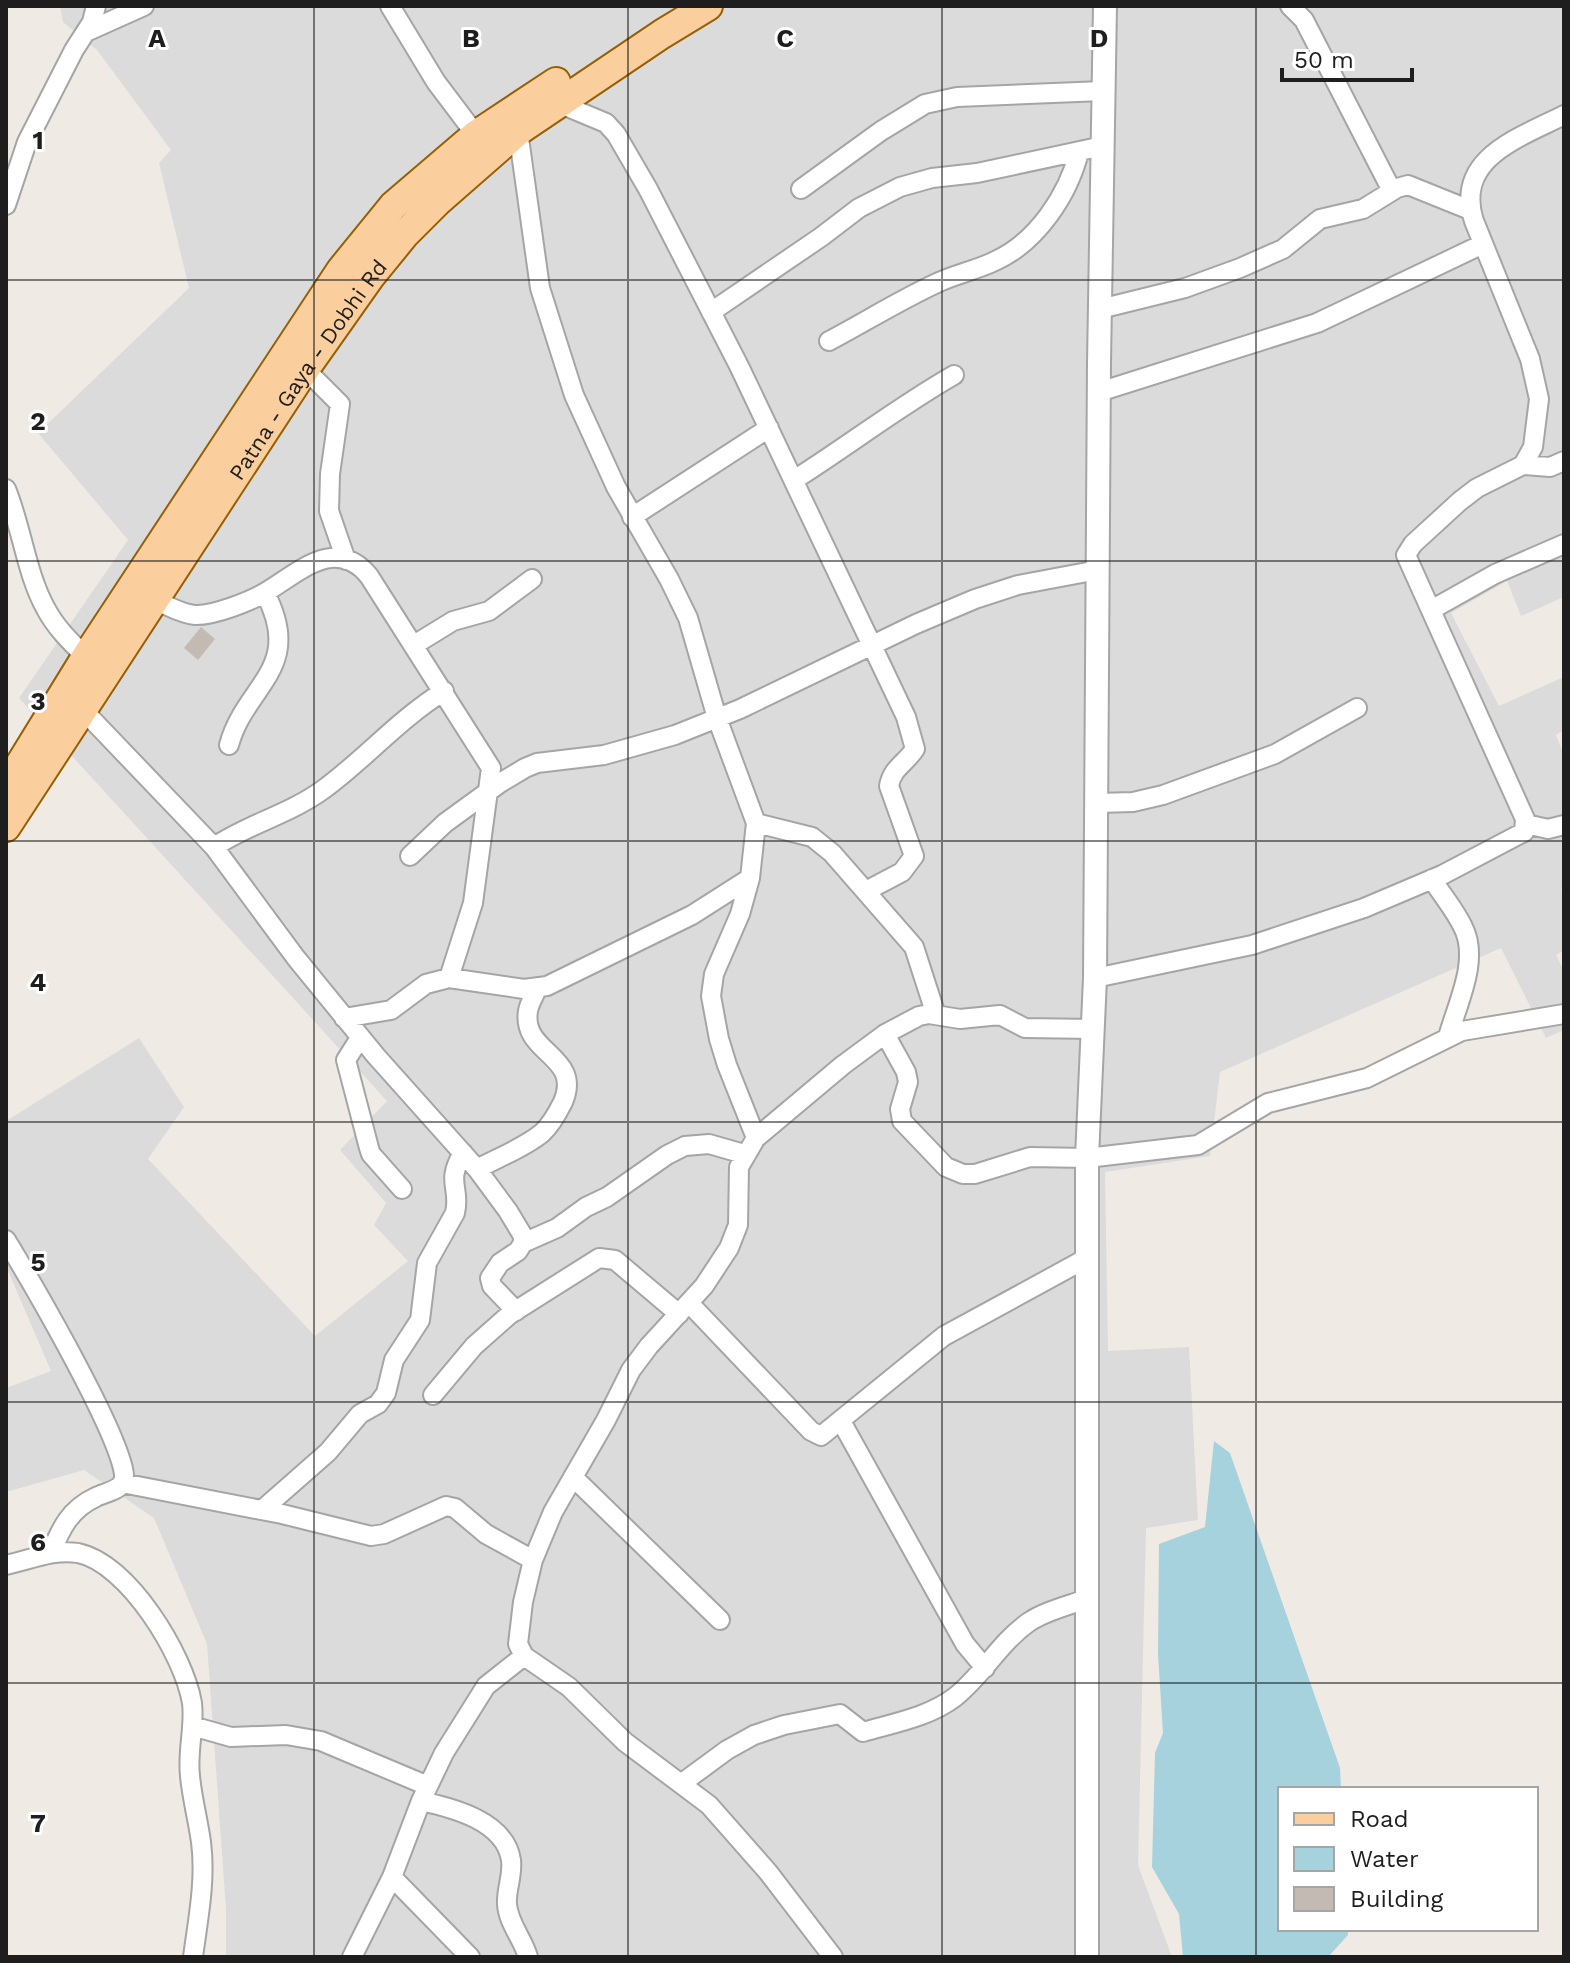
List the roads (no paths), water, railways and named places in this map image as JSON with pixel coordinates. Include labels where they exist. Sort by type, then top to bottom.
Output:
[{"type":"main road","name":"Patna - Gaya - Dobhi Rd","points":[[6,787],[95,667],[341,270],[393,206],[476,135],[672,6]]},
{"type":"main road","name":"Patna - Gaya - Dobhi Rd","points":[[6,827],[82,709],[95,667],[154,600],[305,369],[370,277],[405,234],[480,162],[518,131],[708,6]]},
{"type":"street","points":[[6,205],[27,142],[86,32],[96,6]]},
{"type":"street","points":[[86,32],[144,6]]},
{"type":"street","points":[[390,6],[436,82],[476,135]]},
{"type":"street","points":[[1087,1957],[1087,1158],[1095,978],[1105,6]]},
{"type":"street","points":[[1290,6],[1304,20],[1392,191]]},
{"type":"street","points":[[801,189],[881,131],[925,104],[957,97],[1103,91]]},
{"type":"street","points":[[558,103],[606,123],[616,134],[648,189],[769,428],[912,736],[915,749],[891,775],[889,786],[914,856],[902,872],[866,891]]},
{"type":"street","points":[[1523,465],[1533,447],[1539,413],[1537,387],[1530,359],[1470,210],[1473,181],[1485,160],[1508,144],[1564,115]]},
{"type":"street","points":[[518,131],[536,268],[549,319],[581,413],[632,517],[688,618],[717,718],[756,823],[750,878],[740,914],[714,974],[711,996],[723,1052],[756,1138]]},
{"type":"street","points":[[711,312],[859,208],[900,187],[932,178],[977,173],[1103,146]]},
{"type":"street","points":[[829,341],[936,283],[992,263],[1016,248],[1050,212],[1066,187],[1079,152]]},
{"type":"street","points":[[1100,309],[1185,288],[1240,268],[1283,249],[1320,219],[1363,209],[1408,185],[1420,187],[1470,210]]},
{"type":"street","points":[[1099,392],[1317,323],[1483,244]]},
{"type":"street","points":[[305,369],[340,404],[330,474],[329,511],[346,560]]},
{"type":"street","points":[[794,480],[886,416],[954,375]]},
{"type":"street","points":[[632,517],[769,428]]},
{"type":"street","points":[[1095,978],[1252,945],[1364,908],[1432,879],[1524,832],[1526,824],[1407,560],[1409,547],[1469,494],[1523,465],[1550,467],[1564,461]]},
{"type":"street","points":[[6,489],[46,609],[60,630],[95,667]]},
{"type":"street","points":[[1431,610],[1495,574],[1564,544]]},
{"type":"street","points":[[154,600],[195,615],[253,599],[310,562],[328,559],[356,562],[369,576],[487,759],[491,778],[486,793],[473,903],[449,978]]},
{"type":"street","points":[[410,856],[431,834],[486,793],[515,773],[537,763],[604,755],[640,746],[717,718],[916,624],[996,591],[1098,570]]},
{"type":"street","points":[[414,645],[453,621],[489,611],[532,579]]},
{"type":"street","points":[[229,745],[239,719],[263,685],[276,656],[276,621],[265,593]]},
{"type":"street","points":[[214,847],[242,829],[323,789],[392,729],[444,691]]},
{"type":"street","points":[[1097,803],[1133,802],[1155,797],[1275,754],[1357,708]]},
{"type":"street","points":[[82,709],[214,847],[282,940],[360,1038],[477,1169],[516,1223],[523,1243],[518,1251],[500,1263],[490,1278],[492,1286],[516,1311]]},
{"type":"street","points":[[756,823],[812,837],[832,853],[914,947],[936,1015]]},
{"type":"street","points":[[1526,824],[1548,829],[1564,825]]},
{"type":"street","points":[[344,1018],[391,1010],[426,984],[449,978],[537,989],[692,915],[750,878]]},
{"type":"street","points":[[1432,879],[1464,928],[1470,949],[1468,968],[1448,1037]]},
{"type":"street","points":[[477,1169],[542,1133],[561,1106],[569,1086],[567,1075],[542,1048],[528,1020],[528,1009],[537,989]]},
{"type":"street","points":[[885,1034],[906,1072],[908,1082],[900,1109],[902,1121],[946,1167],[963,1174],[975,1174],[1030,1157],[1087,1158],[1198,1145],[1268,1103],[1367,1078],[1448,1037],[1480,1027],[1564,1014]]},
{"type":"street","points":[[833,1957],[747,1846],[709,1805],[625,1742],[579,1696],[524,1656],[518,1644],[523,1602],[533,1560],[553,1512],[631,1370],[715,1270],[735,1236],[740,1211],[739,1167],[756,1138],[820,1083],[885,1034],[919,1016],[960,1019],[1000,1015],[1025,1028],[1094,1029]]},
{"type":"street","points":[[360,1038],[346,1060],[369,1148],[402,1189]]},
{"type":"street","points":[[523,1243],[557,1228],[685,1146],[709,1144],[744,1154]]},
{"type":"street","points":[[262,1510],[328,1452],[351,1423],[378,1404],[386,1393],[394,1360],[420,1320],[427,1263],[455,1213],[457,1204],[452,1175],[463,1153]]},
{"type":"street","points":[[6,1240],[74,1357],[119,1454],[125,1476],[122,1483]]},
{"type":"street","points":[[433,1395],[474,1346],[516,1311],[605,1257],[615,1260],[684,1309],[816,1436],[825,1434],[944,1336],[1087,1258]]},
{"type":"street","points":[[841,1421],[965,1644],[985,1668]]},
{"type":"street","points":[[573,1477],[720,1620]]},
{"type":"street","points":[[51,1553],[72,1513],[83,1503],[122,1483],[262,1510],[371,1536],[384,1534],[446,1506],[455,1508],[486,1534],[533,1560]]},
{"type":"street","points":[[6,1565],[51,1553],[77,1553],[92,1557],[131,1587],[161,1631],[188,1687],[192,1726],[189,1767],[202,1844],[203,1885],[193,1957]]},
{"type":"street","points":[[682,1783],[727,1750],[768,1730],[840,1714],[847,1717],[859,1732],[863,1732],[921,1715],[954,1697],[1030,1621],[1086,1599]]},
{"type":"street","points":[[352,1957],[392,1877],[425,1793],[478,1697],[496,1677],[524,1656]]},
{"type":"street","points":[[192,1726],[231,1737],[286,1735],[321,1741],[485,1824],[500,1838],[511,1858],[507,1905],[528,1957]]},
{"type":"street","points":[[392,1877],[470,1957]]},
{"type":"water","points":[[1214,1441],[1230,1453],[1340,1768],[1341,1787],[1278,1787],[1278,1931],[1348,1931],[1348,1935],[1328,1957],[1183,1957],[1179,1914],[1152,1867],[1155,1753],[1163,1733],[1158,1654],[1159,1544],[1205,1527]]}]
